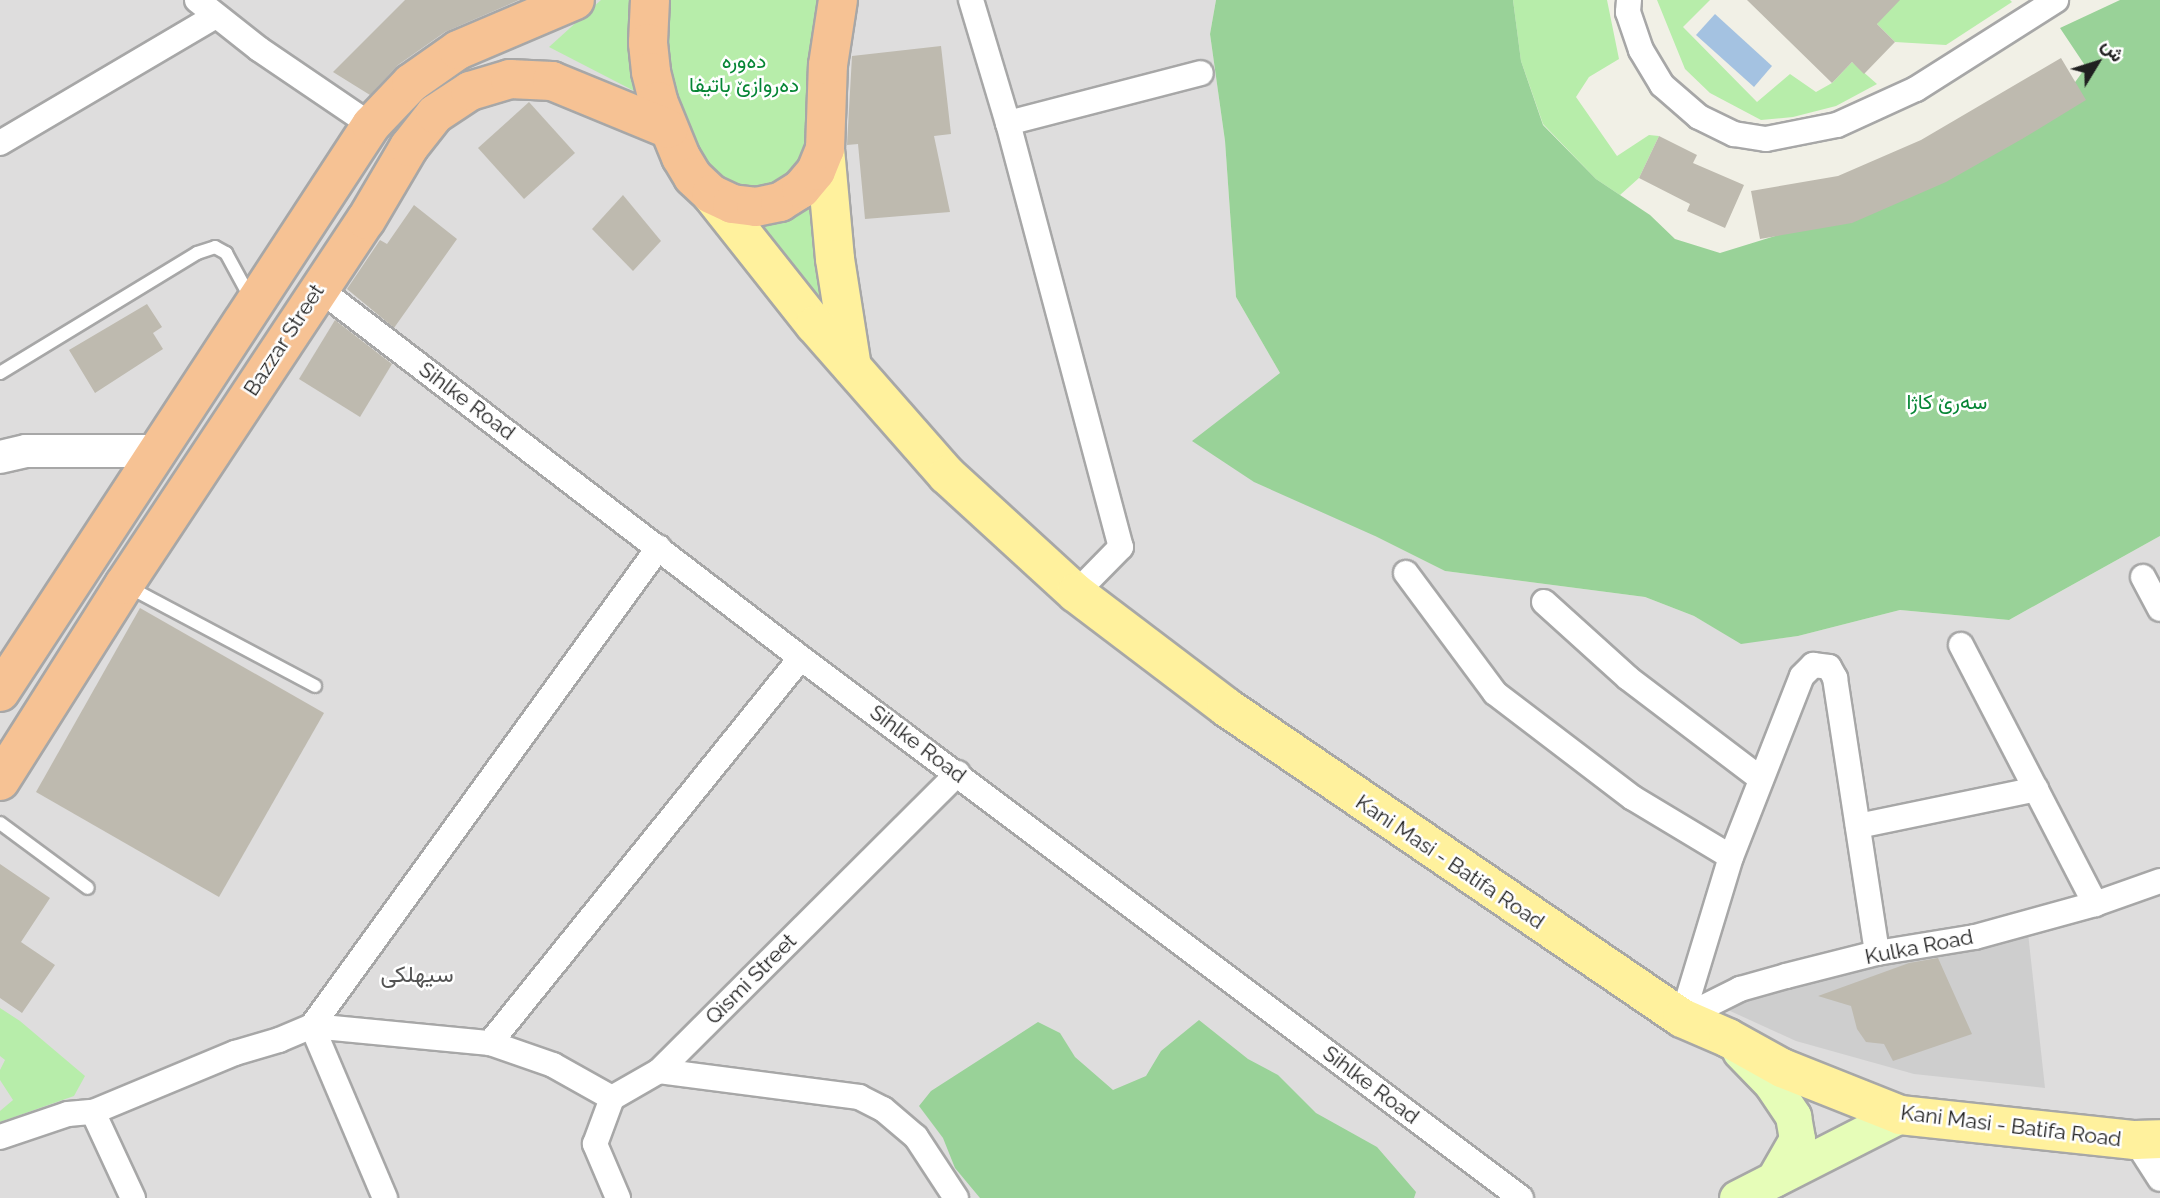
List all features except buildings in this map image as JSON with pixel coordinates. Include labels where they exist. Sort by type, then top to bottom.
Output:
[{"type":"highway","name":"Bazzar Street","points":[[0,692],[371,125],[411,83],[458,50],[575,0]]},
{"type":"highway","points":[[650,0],[648,43],[652,72],[669,129],[687,167],[711,194],[732,204],[756,207],[780,202],[801,190],[816,171],[825,149],[828,65],[839,2]]},
{"type":"highway","name":"Bazzar Street","points":[[0,781],[124,585],[366,219],[409,147],[435,114],[470,91],[510,79],[552,81],[669,129]]},
{"type":"main road","points":[[825,149],[835,259],[852,367]]},
{"type":"main road","name":"Kani Masi - Batifa Road","points":[[711,194],[779,282],[947,475],[1076,593],[1226,708],[1682,1018],[1728,1038],[1782,1068],[1900,1115],[2148,1140]]},
{"type":"main road","points":[[1728,1038],[1771,1083],[1793,1116],[1797,1139],[1774,1179]]},
{"type":"main road","points":[[1737,1198],[1900,1115]]},
{"type":"street","points":[[971,0],[1008,124],[1121,547],[1076,593]]},
{"type":"street","points":[[1629,0],[1629,12],[1641,50],[1662,85],[1699,117],[1734,134],[1766,139],[1837,125],[1916,89],[2013,30],[2056,0]]},
{"type":"street","points":[[0,143],[205,8],[371,125]]},
{"type":"street","points":[[1008,124],[1201,73]]},
{"type":"street","name":"Sihlke Road","points":[[318,288],[801,658],[958,773],[1521,1198]]},
{"type":"street","points":[[0,457],[26,451],[156,451]]},
{"type":"street","points":[[312,1026],[659,547]]},
{"type":"street","points":[[1406,573],[1495,693],[1633,798],[1731,857]]},
{"type":"street","points":[[2143,577],[2160,609]]},
{"type":"street","points":[[1544,601],[1628,678],[1761,779]]},
{"type":"street","points":[[1961,645],[2095,904]]},
{"type":"street","points":[[490,1043],[801,658]]},
{"type":"street","points":[[1682,1018],[1731,857],[1802,676],[1813,665],[1829,667],[1835,678],[1877,953]]},
{"type":"street","name":"Qismi Street","points":[[612,1098],[659,1071],[958,773]]},
{"type":"street","points":[[1858,826],[2036,789]]},
{"type":"street","name":"Kulka Road","points":[[1682,1018],[1740,989],[1877,953],[1975,937],[2095,904],[2160,881]]},
{"type":"street","points":[[312,1026],[385,1198]]},
{"type":"street","points":[[0,1137],[68,1114],[93,1112],[235,1053],[279,1040],[312,1026],[490,1043],[553,1065],[612,1098],[595,1144],[618,1198]]},
{"type":"street","points":[[659,1071],[859,1097],[883,1109],[916,1137],[956,1198]]},
{"type":"street","points":[[93,1112],[133,1198]]},
{"type":"street","points":[[2148,1140],[2160,1179]]},
{"type":"lane","points":[[0,373],[197,253],[215,247],[226,253],[255,306]]},
{"type":"lane","points":[[124,585],[316,686]]},
{"type":"lane","points":[[0,823],[88,888]]},
{"type":"shaded area","points":[[0,0],[1216,0],[1210,34],[1225,141],[1236,297],[1375,536],[1445,571],[1645,597],[1694,616],[1741,643],[1798,636],[1900,610],[2009,620],[2160,536],[2160,1198],[0,1198]]},
{"type":"shaded area","points":[[2028,933],[2045,1088],[1914,1074],[1796,1041],[1728,1010],[1724,997]]},
{"type":"green space","points":[[601,0],[636,0],[642,95],[549,47]]},
{"type":"green space","name":"ده‌وره‌ ده‌روازێ باتيفا","points":[[663,0],[823,0],[812,146],[795,175],[770,189],[743,191],[708,167],[683,131],[662,52]]},
{"type":"green space","name":"سەرێ کاژا","points":[[1216,0],[1513,0],[1521,61],[1543,125],[1596,179],[1650,215],[1675,239],[1720,253],[1857,211],[2068,92],[2086,67],[2060,28],[2120,0],[2160,0],[2160,536],[2009,620],[1900,610],[1798,636],[1741,644],[1694,616],[1645,597],[1445,571],[1375,536],[1254,482],[1192,441],[1280,373],[1236,297],[1225,141],[1210,34]]},
{"type":"green space","points":[[1513,0],[1607,0],[1619,59],[1589,77],[1576,97],[1617,156],[1649,135],[1659,136],[1639,178],[1620,195],[1596,179],[1543,124],[1521,61]]},
{"type":"green space","points":[[1657,0],[1710,0],[1683,27],[1757,102],[1790,74],[1816,92],[1832,83],[1852,62],[1877,84],[1836,106],[1793,117],[1761,120],[1710,93],[1685,69]]},
{"type":"green space","points":[[1891,0],[2012,2],[1946,45],[1895,42],[1877,24]]},
{"type":"green space","points":[[811,199],[825,318],[744,221]]},
{"type":"green space","points":[[0,1008],[20,1021],[85,1076],[74,1096],[0,1122],[0,1111],[13,1100],[0,1080],[0,1070],[5,1060],[0,1056]]},
{"type":"green space","points":[[1199,1020],[1248,1059],[1278,1075],[1316,1113],[1377,1147],[1416,1192],[1414,1198],[980,1198],[955,1168],[943,1138],[919,1106],[931,1091],[1038,1022],[1060,1033],[1075,1057],[1113,1090],[1146,1076],[1161,1051]]},
{"type":"water","points":[[1715,14],[1772,66],[1754,87],[1696,35]]},
{"type":"district","name":"سيهلكى","points":[[417,974]]}]
